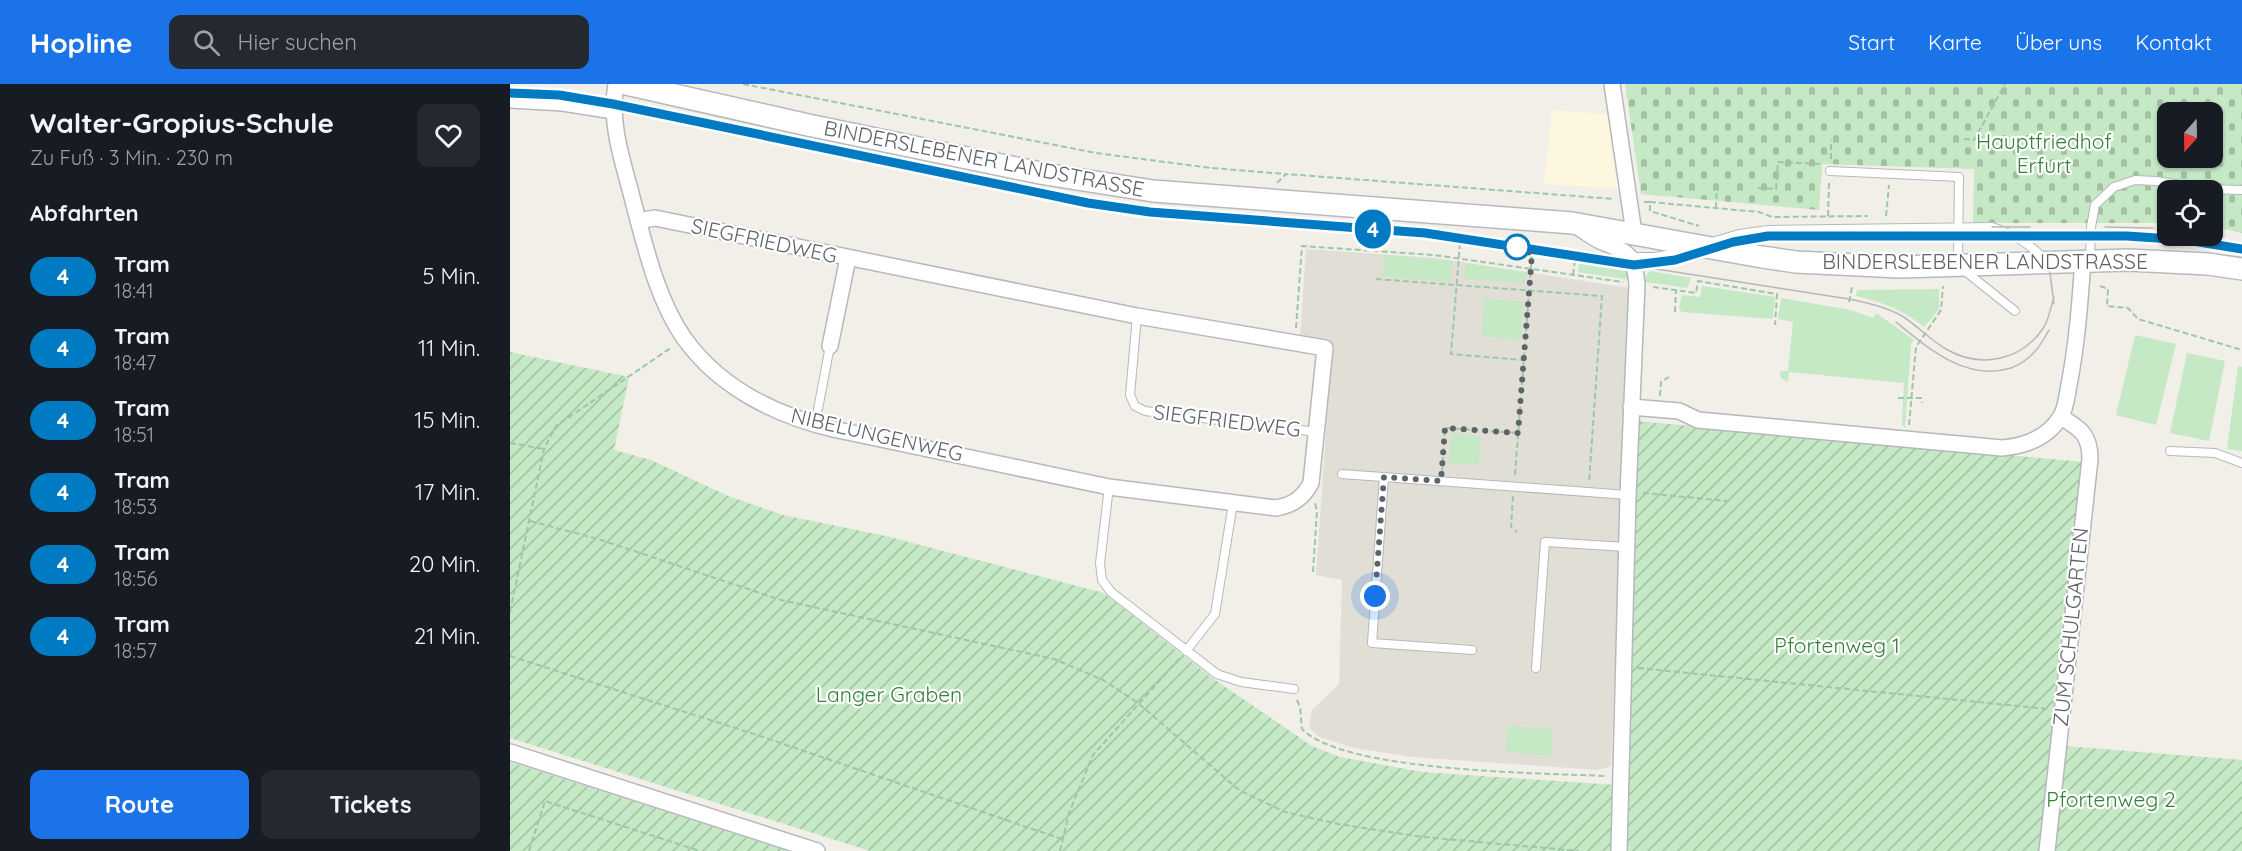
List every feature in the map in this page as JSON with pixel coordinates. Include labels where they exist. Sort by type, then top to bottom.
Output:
[{"type":"main road","name":"BINDERSLEBENER LANDSTRASSE","points":[[626,84],[808,125],[1073,180],[1153,191],[1572,223],[1706,240],[1762,258],[1796,262],[1878,267],[2087,260],[2208,264],[2242,269]]},
{"type":"street","name":"NIBELUNGENWEG","points":[[616,84],[614,127],[638,221],[660,291],[685,339],[725,380],[767,407],[799,420],[833,429],[1109,487],[1276,508],[1287,506],[1298,500],[1307,491]]},
{"type":"street","points":[[1612,84],[1634,232]]},
{"type":"street","points":[[510,100],[563,103],[613,111]]},
{"type":"street","name":"SIEGFRIEDWEG","points":[[638,221],[655,218],[1137,316],[1325,348],[1317,432]]},
{"type":"street","points":[[1572,223],[1599,241],[1620,248],[1632,261],[1637,284],[1626,547],[1619,851]]},
{"type":"street","points":[[830,346],[848,258]]},
{"type":"street","points":[[1631,407],[1679,411],[1698,420],[1908,440],[2002,448],[2033,443],[2061,417],[2065,406],[2074,359],[2087,260]]},
{"type":"street","name":"ZUM SCHULGARTEN","points":[[2046,851],[2090,445],[2085,435],[2061,417]]},
{"type":"street","points":[[1307,491],[1313,477],[1317,432]]},
{"type":"street","points":[[510,752],[817,851]]},
{"type":"lane","points":[[1830,171],[1959,177],[1958,265],[2015,311]]},
{"type":"lane","points":[[2087,260],[2095,205],[2114,187],[2135,180],[2206,189],[2242,190]]},
{"type":"lane","points":[[1632,261],[1675,260],[1706,240],[1958,231],[1992,227],[2032,246],[2046,261]]},
{"type":"lane","points":[[1632,261],[1675,254],[1706,240],[1768,230],[1958,231]]},
{"type":"lane","name":"SIEGFRIEDWEG","points":[[1137,316],[1130,395],[1135,406],[1145,411],[1317,432]]},
{"type":"lane","points":[[818,409],[830,346]]},
{"type":"lane","points":[[2170,452],[2215,453],[2242,463]]},
{"type":"lane","points":[[1342,474],[1628,494]]},
{"type":"lane","points":[[1384,477],[1372,643],[1472,650]]},
{"type":"lane","points":[[1109,487],[1100,564],[1102,580],[1111,592],[1217,674],[1241,682],[1294,689]]},
{"type":"lane","points":[[1186,651],[1215,614],[1233,503]]},
{"type":"lane","points":[[1536,668],[1545,542],[1626,547]]},
{"type":"path","points":[[743,84],[1096,153],[1187,165],[1630,200],[1759,212],[1772,217],[1887,216],[1890,174]]},
{"type":"path","points":[[1964,139],[1974,140],[2005,84]]},
{"type":"path","points":[[1758,188],[1776,189],[1778,162],[1822,164]]},
{"type":"path","points":[[1260,200],[1286,174]]},
{"type":"path","points":[[1716,208],[1718,185]]},
{"type":"path","points":[[1650,202],[1650,211],[1706,240]]},
{"type":"path","points":[[1460,243],[1451,354],[1523,360]]},
{"type":"path","points":[[1294,343],[1302,246],[1459,258],[1696,293],[1698,281],[1777,292],[1775,325]]},
{"type":"path","points":[[1517,532],[1511,527],[1532,254]]},
{"type":"path","points":[[1573,275],[1575,260]]},
{"type":"path","points":[[1376,279],[1602,296],[1588,492]]},
{"type":"path","points":[[1908,440],[1916,347],[1941,310],[1943,286]]},
{"type":"path","points":[[2100,286],[2108,289],[2107,306],[2128,308],[2138,320],[2242,350]]},
{"type":"path","points":[[1849,303],[1852,287]]},
{"type":"path","points":[[1675,312],[1676,290]]},
{"type":"path","points":[[510,612],[548,437],[556,426],[685,339]]},
{"type":"path","points":[[1659,409],[1661,382],[1669,376]]},
{"type":"path","points":[[1898,398],[1920,398],[1922,403]]},
{"type":"path","points":[[1441,481],[1445,428],[1518,433]]},
{"type":"path","points":[[510,442],[544,449]]},
{"type":"path","points":[[1307,491],[1317,511],[1313,572]]},
{"type":"path","points":[[1628,494],[1727,501]]},
{"type":"path","points":[[530,520],[598,539],[781,600],[1053,659],[1103,680],[1138,703],[1239,790],[1285,812],[1338,824],[1423,837],[1579,851]]},
{"type":"path","points":[[1060,851],[1069,813],[1093,755],[1186,651]]},
{"type":"path","points":[[510,656],[757,735],[1062,838]]},
{"type":"path","points":[[1624,667],[2061,711]]},
{"type":"path","points":[[1294,689],[1300,707],[1302,729],[1310,737],[1338,749],[1422,765],[1621,777]]},
{"type":"path","points":[[529,851],[545,801],[700,851]]},
{"type":"shaded area","points":[[1552,110],[1611,115],[1622,189],[1544,184]]},
{"type":"shaded area","points":[[1306,249],[1435,258],[1630,288],[1611,766],[1598,770],[1413,757],[1354,748],[1319,737],[1309,728],[1312,710],[1339,684],[1342,580],[1316,575],[1332,344],[1300,339]]},
{"type":"green space","name":"Hauptfriedhof Erfurt","points":[[1625,84],[2242,84],[2242,233],[2223,229],[2223,180],[2157,180],[2157,223],[1973,223],[1974,169],[1822,164],[1819,210],[1641,194]]},
{"type":"green space","points":[[1384,255],[1453,261],[1451,282],[1383,276]]},
{"type":"green space","points":[[1580,258],[1629,266],[1631,280],[1578,272]]},
{"type":"green space","points":[[1465,263],[1526,272],[1525,283],[1464,279]]},
{"type":"green space","points":[[1650,271],[1691,278],[1687,288],[1645,282],[1645,277]]},
{"type":"green space","points":[[1702,286],[1775,297],[1773,319],[1682,312],[1679,309],[1682,295],[1700,297]]},
{"type":"green space","points":[[1939,289],[1939,309],[1924,327],[1892,307],[1856,296],[1857,290]]},
{"type":"green space","points":[[1484,298],[1524,302],[1521,340],[1482,336]]},
{"type":"green space","points":[[1781,298],[1851,310],[1873,318],[1876,313],[1914,340],[1911,344],[1905,428],[1902,424],[1904,383],[1789,372],[1788,382],[1781,378],[1780,371],[1788,371],[1793,322],[1778,319]]},
{"type":"green space","points":[[2135,335],[2176,344],[2156,425],[2116,415]]},
{"type":"green space","name":"Langer Graben","points":[[510,352],[629,377],[614,450],[651,460],[728,496],[783,515],[886,536],[1104,593],[1211,677],[1312,746],[1340,757],[1422,772],[1615,785],[1612,851],[870,851],[510,738]]},
{"type":"green space","points":[[2187,353],[2225,361],[2209,441],[2170,433]]},
{"type":"green space","points":[[2238,366],[2242,367],[2242,451],[2227,449]]},
{"type":"green space","name":"Pfortenweg 1","points":[[1636,421],[2084,462],[2040,851],[1625,851],[1636,493]]},
{"type":"green space","points":[[1451,434],[1481,436],[1479,465],[1449,463]]},
{"type":"green space","points":[[1508,726],[1553,729],[1551,756],[1506,752]]},
{"type":"green space","name":"Pfortenweg 2","points":[[2064,746],[2242,760],[2242,851],[2054,851]]},
{"type":"green space","points":[[510,762],[790,851],[510,851]]},
{"type":"tram line","points":[[510,93],[539,93],[613,104],[1088,203],[1150,212],[1425,233],[1849,299],[1896,313],[1946,349],[1973,359],[2000,358],[2024,348],[2044,327],[2054,297]]},
{"type":"tram line","name":"4","points":[[510,93],[559,95],[613,104],[1088,203],[1150,212],[1425,233],[1634,265],[1675,260],[1733,242],[1768,236],[2127,236],[2187,240],[2242,249]]},
{"type":"tram line","points":[[1992,227],[2030,227]]},
{"type":"tram line","points":[[2105,227],[2153,228]]},
{"type":"tram line","points":[[2015,236],[2157,237],[2242,249]]},
{"type":"tram line","points":[[2046,261],[2054,304]]},
{"type":"tram line","points":[[1896,322],[1949,360],[1979,370],[1994,371],[2011,368],[2024,362],[2034,353],[2049,330]]},
{"type":"route","points":[[1375,596],[1384,477],[1441,481],[1445,428],[1518,433],[1532,254],[1517,247]]}]
